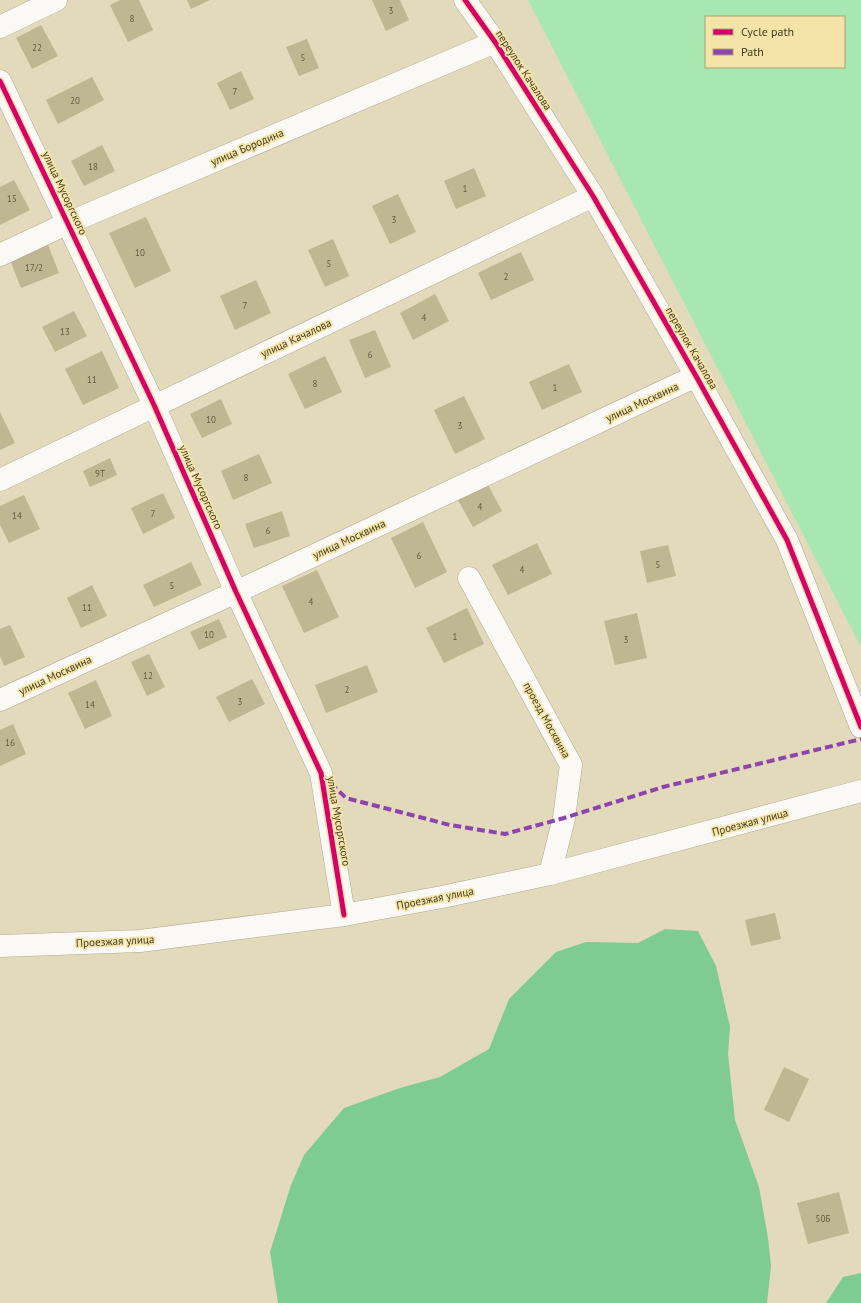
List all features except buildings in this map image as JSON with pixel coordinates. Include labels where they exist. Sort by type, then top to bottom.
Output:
[{"type":"street","points":[[0,27],[56,0]]},
{"type":"street","name":"переулок Качалова","points":[[465,0],[495,42],[593,196],[696,376],[787,540],[861,727]]},
{"type":"street","name":"улица Бородина","points":[[0,255],[68,222],[495,42]]},
{"type":"street","name":"улица Мусоргского","points":[[0,81],[154,405],[236,592],[321,773],[344,914]]},
{"type":"street","name":"улица Качалова","points":[[0,480],[593,196]]},
{"type":"street","name":"улица Москвина","points":[[0,700],[236,592],[696,376]]},
{"type":"street","name":"проезд Москвина","points":[[469,578],[571,765],[564,818],[550,874]]},
{"type":"street","name":"Проезжая улица","points":[[0,946],[140,941],[344,914],[442,898],[550,874],[861,791]]},
{"type":"green space","points":[[528,0],[861,0],[861,647]]},
{"type":"green space","points":[[665,929],[698,931],[716,966],[730,1027],[728,1054],[735,1120],[759,1187],[768,1238],[771,1266],[767,1303],[278,1303],[270,1252],[291,1185],[304,1155],[344,1108],[400,1088],[440,1077],[489,1049],[509,999],[556,952],[586,942],[638,943]]},
{"type":"green space","points":[[861,1273],[861,1303],[826,1303],[843,1277]]},
{"type":"marked path","points":[[322,775],[346,798],[450,825],[505,834],[564,818],[663,787],[861,739]]},
{"type":"cycle path","points":[[465,0],[495,42],[593,196],[696,376],[787,540],[861,727]]},
{"type":"cycle path","points":[[0,81],[154,405],[236,592],[321,773],[344,915]]}]
